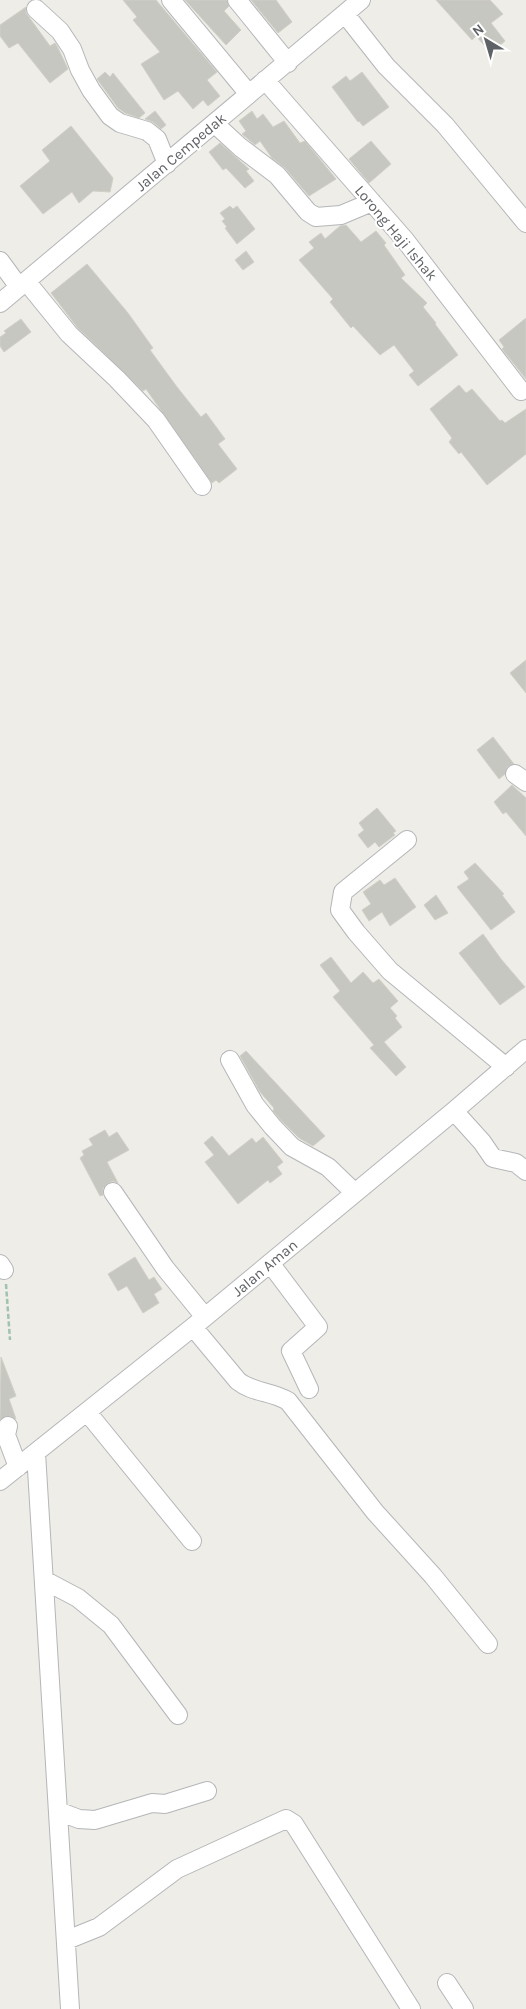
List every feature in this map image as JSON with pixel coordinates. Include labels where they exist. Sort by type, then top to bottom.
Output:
[{"type":"street","points":[[171,0],[250,94]]},
{"type":"street","points":[[237,0],[288,63]]},
{"type":"street","name":"Jalan Cempedak","points":[[0,303],[361,0]]},
{"type":"street","points":[[36,9],[60,31],[72,49],[80,70],[91,90],[110,116],[120,123],[147,131],[157,139],[167,164]]},
{"type":"street","points":[[344,14],[386,66],[445,125],[526,223]]},
{"type":"street","name":"Lorong Haji Ishak","points":[[265,80],[405,240],[520,391]]},
{"type":"street","points":[[215,124],[240,147],[277,175],[308,212],[316,217],[340,215],[372,202]]},
{"type":"street","points":[[0,261],[69,334],[117,379],[156,420],[202,486]]},
{"type":"street","points":[[407,840],[343,892],[340,910],[356,932],[390,971],[506,1066]]},
{"type":"street","name":"Jalan Aman","points":[[1,1478],[36,1453],[199,1322],[526,1049]]},
{"type":"street","points":[[230,1060],[255,1105],[272,1126],[292,1147],[328,1167],[355,1193]]},
{"type":"street","points":[[454,1111],[482,1142],[493,1158],[516,1163],[526,1171]]},
{"type":"street","points":[[112,1192],[165,1268],[238,1381],[247,1388],[276,1394],[288,1401],[375,1512],[434,1576],[488,1644]]},
{"type":"street","points":[[270,1263],[318,1327],[291,1351],[309,1388]]},
{"type":"street","points":[[87,1412],[192,1541]]},
{"type":"street","points":[[8,1426],[6,1436],[18,1467]]},
{"type":"street","points":[[36,1453],[70,2009]]},
{"type":"street","points":[[44,1580],[78,1598],[111,1625],[178,1715]]},
{"type":"street","points":[[58,1811],[78,1819],[95,1820],[152,1803],[165,1804],[207,1791]]},
{"type":"street","points":[[67,1940],[99,1927],[177,1869],[286,1819],[294,1824],[300,1833],[411,2009]]},
{"type":"street","points":[[447,1983],[464,2009]]},
{"type":"path","points":[[2,1267],[10,1340]]},
{"type":"building","points":[[123,0],[156,0],[217,72],[207,80],[220,96],[208,106],[203,100],[193,109],[178,91],[164,100],[141,64],[160,52],[133,20],[137,17]]},
{"type":"building","points":[[185,0],[227,0],[229,6],[224,11],[241,30],[226,45]]},
{"type":"building","points":[[251,0],[276,0],[292,22],[278,33]]},
{"type":"building","points":[[436,0],[490,0],[503,14],[491,23],[505,41],[491,53],[476,36],[472,40]]},
{"type":"building","points":[[26,7],[26,13],[50,46],[55,43],[68,69],[50,83],[18,43],[9,48],[0,36],[0,25]]},
{"type":"building","points":[[105,72],[110,77],[113,73],[145,113],[139,118],[125,113],[118,108],[97,79]]},
{"type":"building","points":[[362,72],[389,107],[363,126],[332,87],[346,76],[350,81]]},
{"type":"building","points":[[155,111],[166,125],[161,129],[153,122],[145,119]]},
{"type":"building","points":[[252,111],[257,119],[263,114],[273,127],[284,121],[300,143],[305,141],[336,179],[309,196],[285,168],[272,158],[260,141],[255,145],[242,134],[246,131],[239,121]]},
{"type":"building","points":[[71,126],[113,178],[110,192],[93,191],[79,203],[72,192],[43,214],[20,186],[50,161],[42,150]]},
{"type":"building","points":[[371,141],[391,164],[369,183],[349,159]]},
{"type":"building","points":[[220,143],[249,169],[246,171],[254,181],[245,188],[226,168],[223,170],[209,152]]},
{"type":"building","points":[[230,206],[233,209],[237,206],[255,229],[237,244],[225,228],[227,227],[222,221],[225,219],[220,213]]},
{"type":"building","points":[[346,225],[361,242],[376,231],[386,243],[384,245],[405,275],[401,278],[427,303],[423,307],[458,355],[418,386],[409,375],[414,371],[394,345],[380,355],[353,326],[351,328],[330,302],[333,299],[299,260],[314,248],[309,242],[321,233],[325,239],[340,226]]},
{"type":"building","points":[[246,251],[254,262],[243,270],[235,260]]},
{"type":"building","points":[[87,264],[128,313],[153,348],[150,350],[177,387],[201,417],[206,413],[225,439],[218,444],[237,469],[219,483],[216,480],[212,483],[146,389],[143,391],[77,327],[51,293]]},
{"type":"building","points":[[526,318],[526,379],[502,349],[504,347],[499,340]]},
{"type":"building","points":[[21,319],[31,332],[4,352],[0,346],[0,337],[6,333],[4,331]]},
{"type":"building","points":[[459,385],[466,393],[472,389],[500,421],[502,420],[505,423],[526,409],[526,454],[487,485],[461,452],[459,454],[449,442],[452,438],[430,409]]},
{"type":"building","points":[[526,660],[526,693],[510,673]]},
{"type":"building","points":[[493,737],[514,764],[507,767],[505,774],[499,779],[477,750]]},
{"type":"building","points":[[512,785],[526,798],[526,836],[506,812],[503,814],[494,802]]},
{"type":"building","points":[[377,808],[396,831],[393,833],[395,835],[379,847],[375,842],[368,848],[358,835],[364,830],[359,823]]},
{"type":"building","points":[[475,863],[504,894],[502,895],[515,912],[491,930],[457,887],[469,879],[464,872]]},
{"type":"building","points":[[395,878],[416,907],[390,926],[382,912],[369,921],[362,910],[371,904],[363,892],[380,880],[384,885]]},
{"type":"building","points":[[436,895],[448,913],[435,920],[424,905]]},
{"type":"building","points":[[483,934],[525,987],[500,1005],[459,953]]},
{"type":"building","points":[[331,957],[351,983],[363,972],[373,983],[379,979],[398,1001],[390,1008],[397,1016],[395,1018],[402,1027],[384,1042],[406,1067],[396,1076],[370,1048],[374,1045],[333,997],[340,991],[320,965]]},
{"type":"building","points":[[246,1051],[325,1136],[313,1146],[299,1138],[273,1111],[274,1108],[260,1092],[240,1056]]},
{"type":"building","points":[[105,1130],[109,1137],[117,1132],[129,1150],[107,1162],[118,1183],[113,1181],[107,1184],[103,1188],[103,1195],[100,1196],[80,1158],[84,1155],[82,1151],[93,1145],[89,1139]]},
{"type":"building","points":[[212,1136],[229,1156],[252,1138],[256,1143],[263,1137],[283,1162],[277,1167],[282,1174],[270,1183],[268,1180],[238,1204],[205,1162],[214,1155],[204,1143]]},
{"type":"building","points":[[135,1257],[149,1280],[154,1277],[162,1289],[154,1294],[159,1303],[143,1313],[127,1286],[118,1291],[108,1274]]},
{"type":"building","points":[[1,1357],[16,1396],[9,1399],[16,1419],[10,1416],[0,1419]]}]
